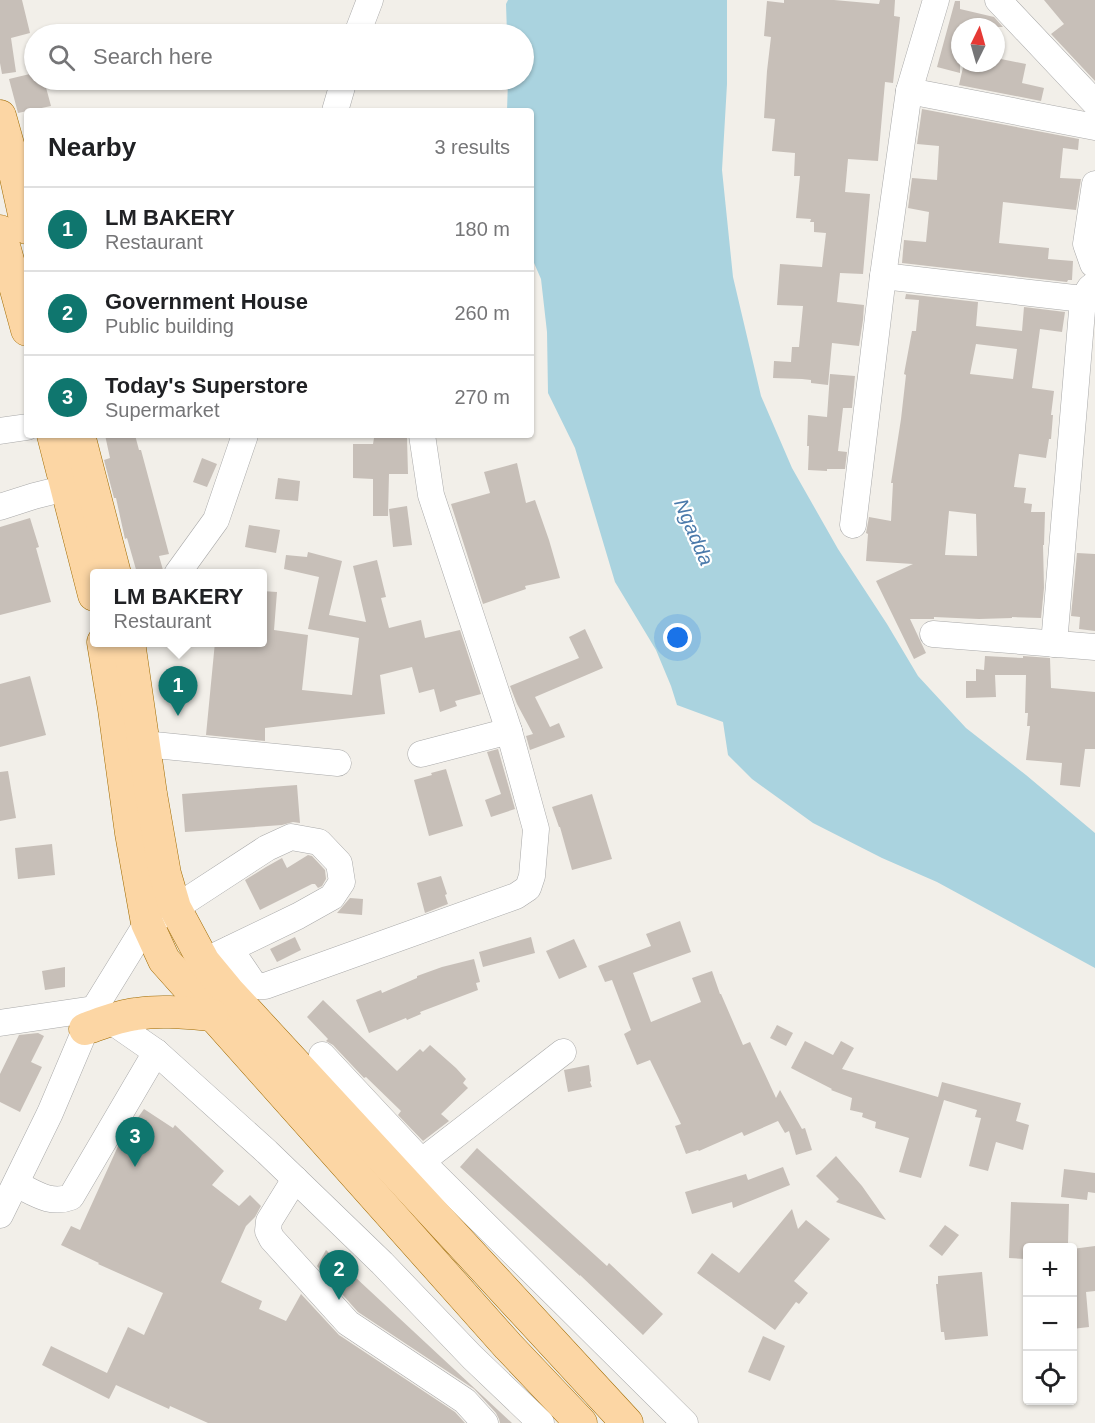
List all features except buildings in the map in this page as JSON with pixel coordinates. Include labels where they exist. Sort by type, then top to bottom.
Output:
[{"type":"main road","points":[[0,116],[24,214]]},
{"type":"main road","points":[[0,231],[24,319]]},
{"type":"main road","points":[[54,438],[90,580]]},
{"type":"main road","points":[[80,438],[114,569]]},
{"type":"main road","points":[[104,647],[147,923],[164,960],[508,1346],[581,1423]]},
{"type":"main road","points":[[130,647],[151,794],[165,874],[175,908],[217,955],[236,999],[411,1170],[627,1423]]},
{"type":"main road","points":[[96,1019],[159,1012],[212,1015]]},
{"type":"street","points":[[361,24],[370,0]]},
{"type":"street","points":[[853,525],[883,276],[909,91],[936,0]]},
{"type":"street","points":[[998,0],[1095,103]]},
{"type":"street","points":[[336,108],[341,90]]},
{"type":"street","points":[[909,91],[1095,127]]},
{"type":"street","points":[[1095,184],[1086,244],[1095,265]]},
{"type":"street","points":[[883,276],[1089,292],[1054,644]]},
{"type":"street","points":[[0,431],[24,427]]},
{"type":"street","points":[[180,569],[216,520],[244,438]]},
{"type":"street","points":[[0,1215],[96,1019],[147,923],[175,908],[267,848],[291,837],[319,842],[339,863],[342,882],[332,897],[217,955],[256,986],[266,986],[516,896],[528,888],[532,876],[536,829],[509,731],[431,495],[422,438]]},
{"type":"street","points":[[0,507],[66,488]]},
{"type":"street","points":[[933,634],[1095,647]]},
{"type":"street","points":[[421,754],[509,731]]},
{"type":"street","points":[[144,744],[338,763]]},
{"type":"street","points":[[0,1023],[96,1019],[156,1052],[267,1152],[382,1263],[472,1357],[541,1423]]},
{"type":"street","points":[[16,1184],[50,1200],[63,1200],[71,1197],[156,1052]]},
{"type":"street","points":[[411,1170],[563,1052]]},
{"type":"street","points":[[322,1055],[411,1170],[686,1423]]},
{"type":"street","points":[[295,1179],[269,1221],[268,1231],[272,1239],[348,1323],[465,1401],[485,1423]]},
{"type":"water","name":"Ngadda","points":[[508,0],[727,0],[727,84],[722,170],[733,277],[761,396],[792,468],[838,549],[918,676],[966,728],[1095,833],[1095,968],[937,882],[882,858],[813,823],[752,779],[728,755],[723,722],[677,705],[656,650],[615,582],[575,448],[548,393],[547,332],[541,279],[534,263],[534,108],[507,108],[508,90],[534,90],[534,24],[507,24]]},
{"type":"place","name":"LM BAKERY","points":[[178,716]]},
{"type":"place","name":"Today's Superstore","points":[[135,1167]]},
{"type":"place","name":"Government House","points":[[339,1300]]}]
